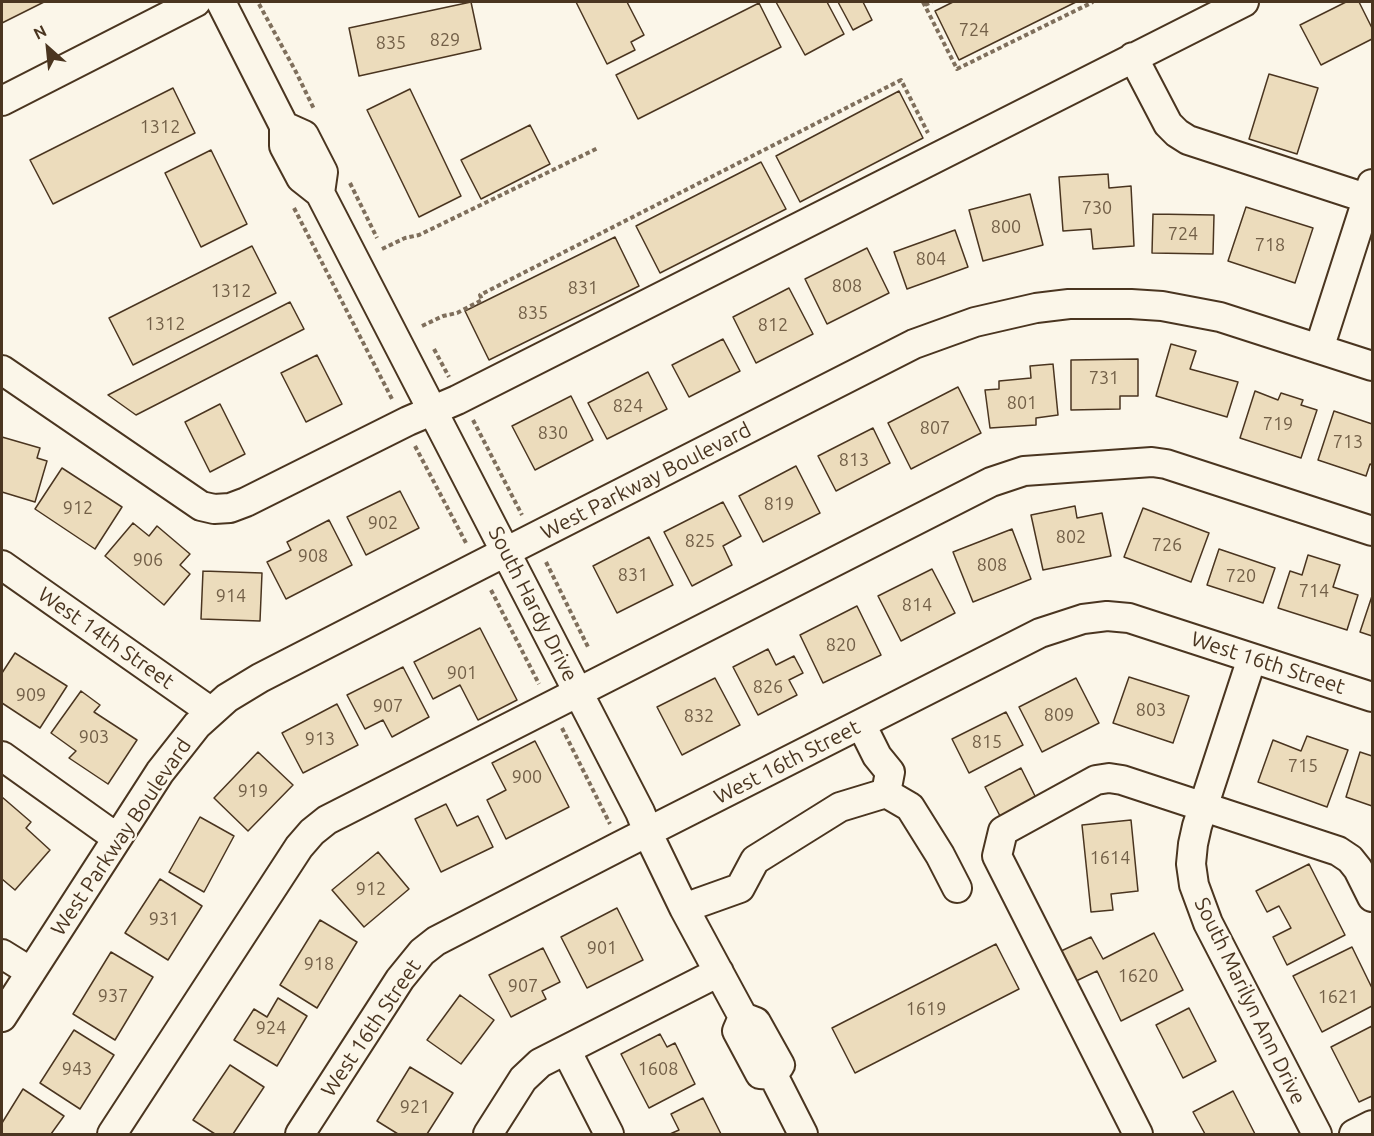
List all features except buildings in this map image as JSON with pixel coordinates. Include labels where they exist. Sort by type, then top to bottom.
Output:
[{"type":"street","points":[[2,100],[196,2]]},
{"type":"street","name":"South Hardy Drive","points":[[222,2],[284,126],[284,146],[301,178],[320,193],[578,691],[637,807],[684,908],[743,1017],[736,1031],[760,1074],[772,1075],[803,1134]]},
{"type":"street","points":[[2,370],[201,506],[214,509],[230,508],[457,400],[1244,2]]},
{"type":"street","points":[[1133,57],[1168,124],[1176,133],[1188,140],[1371,194],[1319,349]]},
{"type":"street","name":"West Parkway Boulevard","points":[[2,1017],[172,756],[210,711],[227,698],[260,678],[914,344],[1005,314],[1070,304],[1121,303],[1162,306],[1220,317],[1372,366]]},
{"type":"street","points":[[112,1134],[299,847],[327,820],[991,482],[1024,471],[1137,461],[1166,464],[1372,531]]},
{"type":"street","name":"West 14th Street","points":[[2,565],[210,711]]},
{"type":"street","name":"West 16th Street","points":[[306,1132],[400,979],[422,952],[451,932],[1040,633],[1083,619],[1107,616],[1129,618],[1372,697]]},
{"type":"street","name":"South Marilyn Ann Drive","points":[[1252,658],[1203,806],[1193,844],[1191,864],[1194,885],[1201,905],[1317,1134]]},
{"type":"street","points":[[861,724],[877,756],[890,772],[886,794]]},
{"type":"street","points":[[2,756],[117,838]]},
{"type":"street","points":[[1138,1134],[997,856],[1004,831],[1096,780],[1109,778],[1122,780],[1338,851],[1350,859],[1358,869],[1372,897]]},
{"type":"street","points":[[684,908],[740,888],[755,860],[840,807],[886,794],[910,807],[940,855],[957,888]]},
{"type":"street","points":[[2,954],[31,972]]},
{"type":"street","points":[[488,1134],[531,1070],[540,1063],[719,972]]},
{"type":"street","points":[[566,1050],[609,1134]]},
{"type":"street","points":[[1354,1134],[1372,1125]]},
{"type":"path","points":[[932,2],[924,3],[957,69],[1093,2]]},
{"type":"path","points":[[422,326],[474,305],[482,300],[480,295],[901,80],[932,139]]},
{"type":"path","points":[[382,249],[405,238],[419,235],[598,148]]},
{"type":"path","points":[[292,204],[393,402]]},
{"type":"path","points":[[472,419],[524,518]]},
{"type":"path","points":[[412,438],[469,549]]},
{"type":"path","points":[[543,558],[591,652]]},
{"type":"path","points":[[489,586],[542,690]]},
{"type":"path","points":[[561,727],[612,827]]}]
